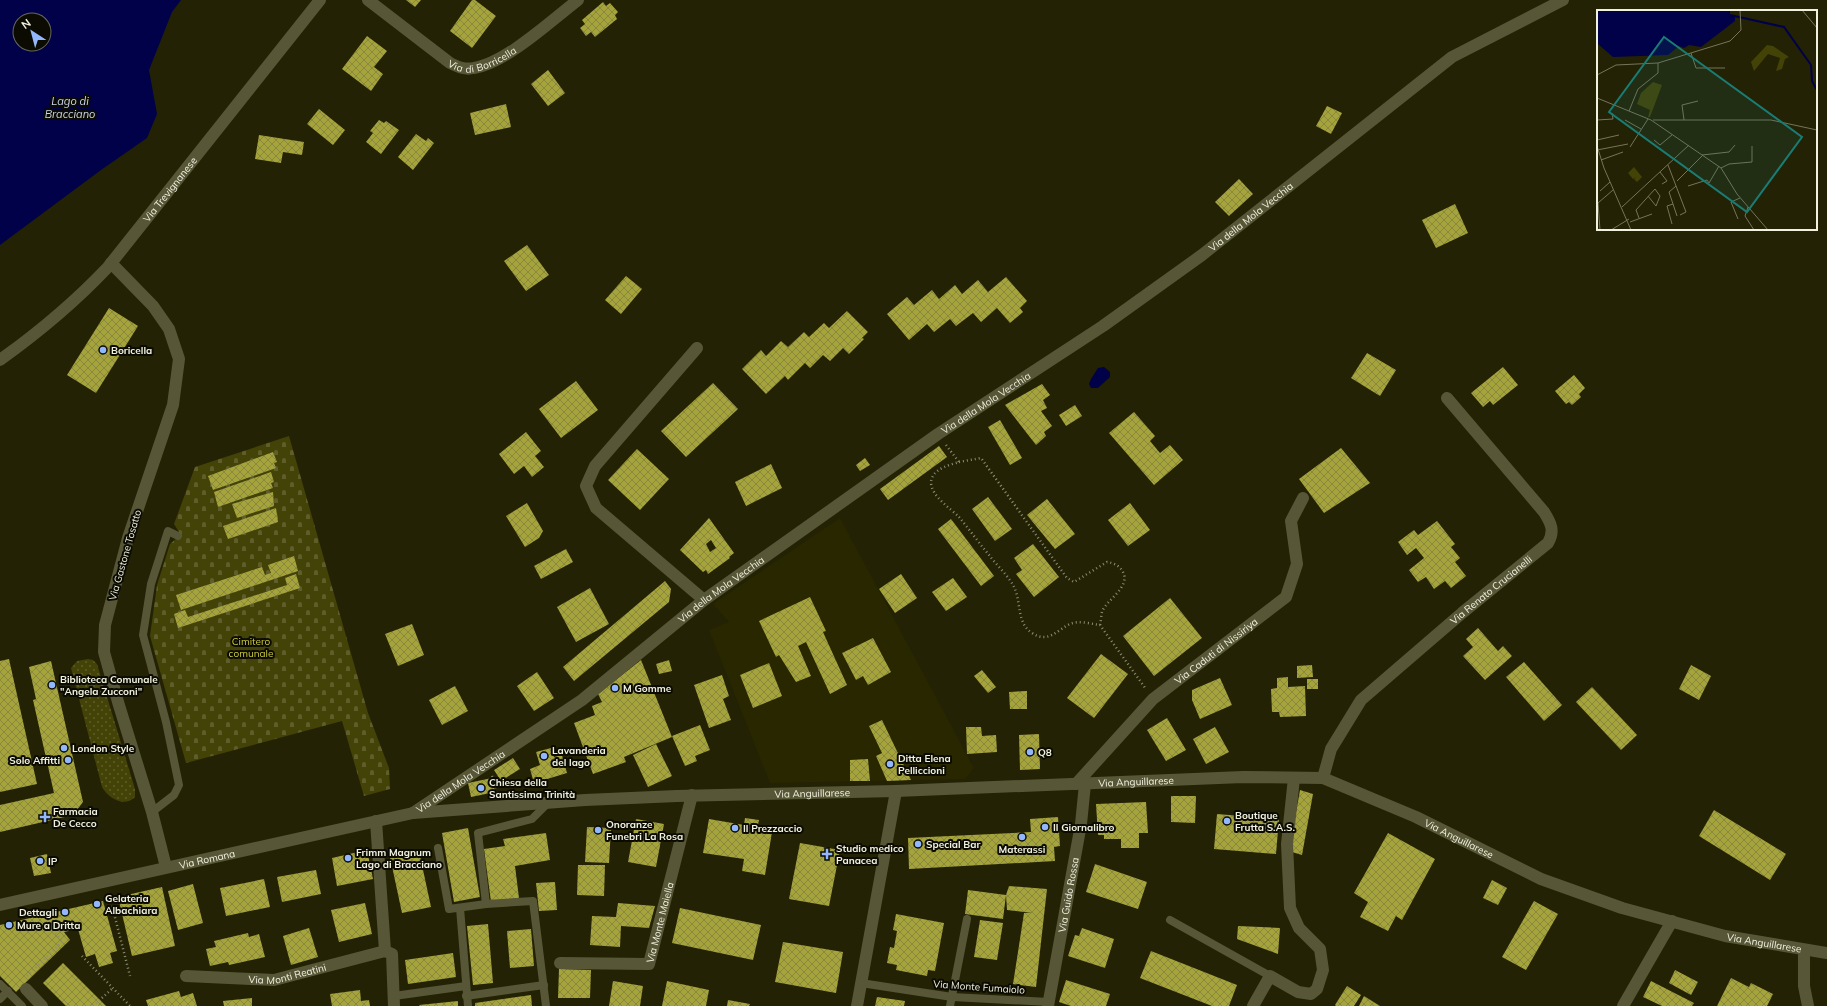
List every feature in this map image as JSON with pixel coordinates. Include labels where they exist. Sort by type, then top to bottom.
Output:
[{"type":"street","name":"Via Trevignanese","points":[[0,360],[36,334],[84,292],[111,263],[320,0]]},
{"type":"street","name":"Via di Borricella","points":[[368,0],[450,63],[461,68],[488,64],[507,54],[578,0]]},
{"type":"street","name":"Via della Mola Vecchia","points":[[413,812],[485,766],[582,700],[704,600],[938,434],[1103,326],[1202,255],[1452,57],[1563,0]]},
{"type":"street","name":"Via Gastone Tosatto","points":[[111,263],[153,306],[169,329],[179,359],[173,405],[128,538],[105,625],[104,652],[152,812],[166,867]]},
{"type":"street","points":[[697,348],[595,466],[586,486],[596,508],[704,600]]},
{"type":"street","name":"Via Renato Crucianelli","points":[[1323,778],[1331,750],[1361,700],[1462,613],[1548,543],[1551,538],[1552,528],[1544,512],[1447,398]]},
{"type":"street","name":"Via Caduti di Nissiriya","points":[[1081,784],[1153,699],[1286,597],[1297,564],[1291,521],[1303,498]]},
{"type":"street","name":"Via Anguillarese","points":[[413,812],[548,802],[692,795],[896,791],[1243,777],[1323,778],[1416,817],[1541,879],[1622,908],[1725,936],[1827,953]]},
{"type":"street","points":[[1253,1006],[1270,976],[1298,992],[1311,994],[1317,989],[1323,970],[1320,949],[1299,928],[1290,908],[1287,844],[1294,778]]},
{"type":"street","name":"Via Guido Rossa","points":[[1048,1004],[1079,839],[1081,784]]},
{"type":"street","points":[[857,1006],[896,791]]},
{"type":"street","name":"Via Monte Maiella","points":[[560,963],[649,964],[692,795]]},
{"type":"street","name":"Via Romana","points":[[0,905],[413,812]]},
{"type":"street","points":[[376,820],[385,951],[392,954],[394,1001]]},
{"type":"street","points":[[1623,1006],[1672,922]]},
{"type":"street","points":[[1804,950],[1804,986],[1808,1006]]},
{"type":"street","name":"Via Monti Reatini","points":[[186,976],[274,980],[385,951]]},
{"type":"street","points":[[24,985],[42,1006]]},
{"type":"lane","points":[[152,812],[174,795],[179,785],[166,722],[143,635],[151,584],[168,531],[178,536]]},
{"type":"lane","points":[[486,904],[478,833],[532,819],[548,802]]},
{"type":"lane","points":[[438,848],[449,909],[486,904],[533,901],[546,1006]]},
{"type":"lane","points":[[460,908],[468,1006]]},
{"type":"lane","points":[[950,1006],[967,919]]},
{"type":"lane","points":[[1170,920],[1270,976]]},
{"type":"lane","name":"Via Monte Fumaiolo","points":[[861,983],[952,997],[1048,1004]]},
{"type":"lane","points":[[0,984],[22,1006]]},
{"type":"lane","points":[[466,996],[544,985]]},
{"type":"lane","points":[[394,1001],[466,986]]},
{"type":"lane","points":[[0,999],[8,992]]},
{"type":"path","points":[[938,434],[959,462]]},
{"type":"path","points":[[1100,625],[1081,622],[1071,624],[1052,636],[1043,637],[1033,634],[1025,627],[1015,589],[958,516],[935,493],[931,483],[932,477],[940,469],[959,462],[981,458],[1067,578],[1074,582],[1108,562],[1113,562],[1121,568],[1124,574],[1124,583],[1102,611],[1100,625],[1153,699]]},
{"type":"path","points":[[485,766],[494,780],[499,806]]},
{"type":"path","points":[[106,880],[130,976]]},
{"type":"path","points":[[24,985],[63,941],[42,920]]},
{"type":"path","points":[[82,956],[130,1006]]},
{"type":"path","points":[[93,1006],[113,988]]},
{"type":"shaded area","points":[[840,518],[974,768],[965,779],[770,783],[709,630],[729,622],[713,604]]},
{"type":"green space","name":"Cimitero comunale","points":[[289,436],[368,713],[389,768],[390,789],[364,796],[342,721],[186,763],[150,636],[157,585],[170,544],[178,537],[179,532],[174,524],[195,467]]},
{"type":"green space","points":[[88,659],[93,660],[97,664],[135,789],[135,797],[126,802],[121,802],[112,798],[102,787],[71,668],[77,661]]},
{"type":"water","name":"Lago di Bracciano","points":[[0,0],[181,0],[172,12],[149,70],[157,114],[147,138],[0,245]]},
{"type":"water","points":[[1104,367],[1110,372],[1110,377],[1098,388],[1091,388],[1089,384],[1091,379],[1098,368]]},
{"type":"building","points":[[406,0],[421,0],[415,7]]},
{"type":"building","points":[[472,0],[475,0],[496,16],[472,48],[450,31]]},
{"type":"building","points":[[603,2],[606,6],[610,3],[618,12],[615,15],[617,19],[595,37],[591,32],[586,36],[580,28],[585,24],[582,20]]},
{"type":"building","points":[[367,36],[387,51],[374,67],[383,74],[371,91],[342,69]]},
{"type":"building","points":[[548,70],[565,93],[548,106],[531,84]]},
{"type":"building","points":[[506,104],[511,127],[475,135],[470,113]]},
{"type":"building","points":[[1327,106],[1342,113],[1331,134],[1316,126]]},
{"type":"building","points":[[319,109],[345,130],[333,145],[307,124]]},
{"type":"building","points":[[379,120],[384,123],[386,121],[399,130],[381,154],[366,142],[373,133],[370,131]]},
{"type":"building","points":[[416,134],[426,141],[428,138],[434,143],[413,170],[398,157]]},
{"type":"building","points":[[259,135],[304,142],[302,155],[283,152],[281,163],[255,159]]},
{"type":"building","points":[[1239,179],[1253,194],[1229,216],[1215,202]]},
{"type":"building","points":[[1455,204],[1468,233],[1436,248],[1422,220]]},
{"type":"building","points":[[527,245],[549,275],[526,291],[504,261]]},
{"type":"building","points":[[626,276],[642,289],[621,314],[605,300]]},
{"type":"building","points":[[1006,277],[1027,301],[1020,308],[1023,312],[1010,323],[997,308],[981,322],[973,313],[956,326],[950,319],[934,332],[927,324],[909,340],[887,314],[907,297],[914,305],[932,290],[939,299],[955,285],[962,294],[978,280],[988,292]]},
{"type":"building","name":"Boricella","points":[[109,308],[138,326],[96,393],[67,375]]},
{"type":"building","points":[[847,311],[868,332],[862,338],[864,339],[849,354],[843,348],[830,361],[823,355],[810,368],[805,363],[788,380],[785,376],[766,394],[742,369],[761,350],[766,356],[781,341],[788,347],[804,332],[809,337],[824,323],[829,328]]},
{"type":"building","points":[[1367,353],[1396,370],[1380,396],[1351,378]]},
{"type":"building","points":[[1503,367],[1518,385],[1493,405],[1490,401],[1483,407],[1471,393]]},
{"type":"building","points":[[1574,375],[1585,388],[1579,394],[1581,397],[1572,405],[1569,402],[1566,404],[1555,391]]},
{"type":"building","points":[[576,381],[598,410],[561,438],[539,409]]},
{"type":"building","points":[[713,383],[738,409],[686,457],[661,431]]},
{"type":"building","points":[[1042,384],[1050,395],[1043,400],[1047,408],[1041,411],[1052,426],[1044,432],[1046,436],[1036,445],[1005,405]]},
{"type":"building","points":[[1075,405],[1082,416],[1066,426],[1059,415]]},
{"type":"building","points":[[1134,412],[1155,436],[1150,441],[1160,453],[1170,445],[1183,460],[1154,485],[1109,433]]},
{"type":"building","points":[[1000,420],[1022,458],[1010,465],[988,427]]},
{"type":"building","points":[[526,432],[541,451],[535,456],[544,467],[532,477],[524,466],[514,474],[499,454]]},
{"type":"building","points":[[939,446],[947,457],[888,500],[880,489]]},
{"type":"building","points":[[1341,448],[1370,483],[1324,513],[1299,479]]},
{"type":"building","points":[[637,449],[669,479],[640,510],[608,480]]},
{"type":"building","points":[[273,452],[277,462],[274,463],[276,468],[213,490],[208,476]]},
{"type":"building","points":[[865,458],[870,465],[860,471],[856,465]]},
{"type":"building","points":[[771,464],[782,488],[746,506],[735,482]]},
{"type":"building","points":[[271,472],[274,482],[271,483],[273,488],[218,507],[214,492]]},
{"type":"building","points":[[273,492],[274,506],[237,518],[232,504]]},
{"type":"building","points":[[988,497],[1012,529],[995,541],[972,509]]},
{"type":"building","points":[[1047,499],[1075,534],[1055,549],[1027,515]]},
{"type":"building","points":[[527,503],[543,531],[539,538],[525,547],[506,516]]},
{"type":"building","points":[[1130,503],[1150,530],[1128,546],[1108,520]]},
{"type":"building","points":[[276,508],[278,522],[228,539],[223,526]]},
{"type":"building","points":[[709,518],[734,553],[729,557],[730,558],[708,574],[706,570],[703,572],[680,550]],"holes":[[[711,540],[716,548],[710,552],[706,544]]]},
{"type":"building","points":[[951,519],[994,576],[981,586],[938,529]]},
{"type":"building","points":[[1437,521],[1455,544],[1451,547],[1460,558],[1455,562],[1466,576],[1451,588],[1445,581],[1434,589],[1426,577],[1418,582],[1409,570],[1424,558],[1416,548],[1407,555],[1398,542],[1414,530],[1418,535]]},
{"type":"building","points":[[1033,544],[1059,577],[1034,597],[1016,574],[1022,570],[1014,558]]},
{"type":"building","points":[[566,549],[573,562],[541,579],[534,566]]},
{"type":"building","points":[[294,556],[298,571],[181,610],[176,595],[262,567],[265,575],[271,573],[268,565]]},
{"type":"building","points":[[296,574],[300,588],[178,628],[174,614],[185,610],[188,617],[287,585],[285,578]]},
{"type":"building","points":[[901,574],[917,598],[895,613],[879,589]]},
{"type":"building","points":[[953,578],[967,597],[946,611],[932,592]]},
{"type":"building","points":[[665,581],[671,589],[669,602],[574,681],[563,667]]},
{"type":"building","points":[[590,588],[609,624],[576,642],[557,607]]},
{"type":"building","points":[[810,597],[826,631],[823,632],[847,685],[830,694],[806,642],[798,646],[811,676],[796,682],[779,655],[776,657],[759,621]]},
{"type":"building","points":[[1170,598],[1202,638],[1154,676],[1123,636]]},
{"type":"building","points":[[412,624],[424,655],[398,666],[385,634]]},
{"type":"building","points":[[1478,628],[1498,651],[1503,646],[1512,656],[1485,680],[1463,656],[1473,647],[1466,639]]},
{"type":"building","points":[[873,638],[891,672],[868,685],[863,676],[856,680],[842,653]]},
{"type":"building","points":[[1101,654],[1128,674],[1094,718],[1067,698]]},
{"type":"building","points":[[9,659],[37,784],[0,792],[0,661]]},
{"type":"building","points":[[641,660],[672,737],[624,757],[626,762],[593,774],[574,723],[595,715],[592,706],[602,702],[598,694]]},
{"type":"building","points":[[669,660],[672,671],[659,674],[656,664]]},
{"type":"building","points":[[51,661],[83,802],[73,815],[0,832],[0,805],[54,793],[33,700],[36,699],[29,667]]},
{"type":"building","points":[[1524,662],[1562,705],[1544,721],[1506,677]]},
{"type":"building","points":[[769,663],[782,696],[753,708],[740,675]]},
{"type":"building","points":[[1312,665],[1313,677],[1297,678],[1297,666]]},
{"type":"building","points":[[1691,665],[1711,676],[1699,700],[1679,689]]},
{"type":"building","points":[[982,670],[996,687],[988,693],[974,676]]},
{"type":"building","points":[[537,672],[554,698],[534,711],[517,686]]},
{"type":"building","points":[[722,675],[729,696],[723,699],[731,720],[709,728],[694,685]]},
{"type":"building","points":[[1288,677],[1288,687],[1305,686],[1306,716],[1280,717],[1279,712],[1272,712],[1271,689],[1277,688],[1277,678]]},
{"type":"building","points":[[1220,678],[1232,705],[1200,719],[1192,700],[1192,690]]},
{"type":"building","points":[[1307,679],[1318,679],[1318,689],[1307,689]]},
{"type":"building","points":[[455,686],[468,711],[442,725],[429,700]]},
{"type":"building","points":[[1592,687],[1637,735],[1621,750],[1576,702]]},
{"type":"building","points":[[1027,691],[1027,709],[1010,709],[1009,692]]},
{"type":"building","points":[[1167,718],[1186,750],[1166,761],[1147,730]]},
{"type":"building","points":[[882,720],[911,780],[887,781],[876,756],[882,753],[869,726]]},
{"type":"building","points":[[700,725],[710,750],[695,756],[697,761],[685,766],[672,736]]},
{"type":"building","points":[[966,727],[981,727],[982,736],[996,735],[997,752],[967,754]]},
{"type":"building","points":[[1215,727],[1229,752],[1206,764],[1193,739]]},
{"type":"building","name":"Q8","points":[[1039,734],[1040,769],[1020,770],[1019,735]]},
{"type":"building","points":[[656,744],[672,776],[648,787],[633,755]]},
{"type":"building","points":[[551,748],[554,757],[562,755],[567,773],[534,783],[530,769],[540,765],[536,752]]},
{"type":"building","points":[[513,758],[520,769],[501,781],[494,770]]},
{"type":"building","points":[[868,759],[870,781],[850,781],[850,760]]},
{"type":"building","name":"Chiesa della Santissima Trinità","points":[[492,778],[495,792],[471,797],[468,783]]},
{"type":"building","points":[[1300,790],[1313,794],[1302,855],[1292,852],[1291,841]]},
{"type":"building","points":[[1171,796],[1196,796],[1195,823],[1171,822]]},
{"type":"building","points":[[1146,802],[1148,833],[1139,833],[1139,848],[1121,848],[1121,839],[1104,839],[1104,835],[1098,835],[1096,804]]},
{"type":"building","points":[[1714,810],[1786,854],[1770,880],[1699,836]]},
{"type":"building","points":[[1217,814],[1279,819],[1276,854],[1214,849]]},
{"type":"building","points":[[1058,817],[1060,846],[1054,847],[1055,861],[909,869],[908,838],[1031,832],[1030,819]]},
{"type":"building","points":[[745,818],[759,820],[757,830],[772,832],[765,875],[742,871],[744,859],[703,853],[709,819],[744,825]]},
{"type":"building","points":[[636,819],[664,824],[656,867],[628,862]]},
{"type":"building","points":[[587,827],[611,828],[609,863],[585,862]]},
{"type":"building","points":[[468,828],[480,897],[454,902],[442,833]]},
{"type":"building","points":[[546,833],[550,860],[515,866],[519,898],[491,902],[484,849],[505,846],[503,839]]},
{"type":"building","points":[[1388,833],[1435,859],[1402,920],[1396,916],[1388,931],[1360,917],[1368,902],[1354,893]]},
{"type":"building","points":[[800,843],[840,850],[829,906],[789,899]]},
{"type":"building","points":[[367,850],[373,879],[337,886],[332,858]]},
{"type":"building","points":[[419,851],[431,907],[402,913],[390,857]]},
{"type":"building","points":[[47,854],[51,873],[34,876],[30,858]]},
{"type":"building","points":[[1095,864],[1147,882],[1138,909],[1086,892]]},
{"type":"building","points":[[578,865],[605,865],[604,896],[577,895]]},
{"type":"building","points":[[316,870],[321,894],[282,902],[277,877]]},
{"type":"building","points":[[264,879],[270,907],[226,916],[220,888]]},
{"type":"building","points":[[1492,880],[1507,888],[1498,905],[1483,898]]},
{"type":"building","points":[[555,882],[557,910],[539,911],[536,883]]},
{"type":"building","points":[[193,884],[203,923],[178,930],[168,891]]},
{"type":"building","points":[[1009,886],[1047,889],[1036,987],[1013,984],[1024,913],[1032,913],[1007,910],[1006,895]]},
{"type":"building","points":[[162,887],[175,946],[132,956],[118,897]]},
{"type":"building","points":[[968,890],[1006,895],[1003,919],[965,914]]},
{"type":"building","points":[[103,901],[117,951],[110,953],[113,963],[99,967],[95,954],[86,957],[78,929],[64,932],[70,940],[16,992],[0,976],[0,925]]},
{"type":"building","points":[[1534,901],[1558,914],[1526,970],[1502,957]]},
{"type":"building","points":[[365,903],[372,934],[339,942],[331,910]]},
{"type":"building","points":[[618,903],[655,906],[649,928],[621,926],[620,947],[590,945],[592,916],[616,917]]},
{"type":"building","points":[[680,908],[761,925],[753,960],[672,943]]},
{"type":"building","points":[[896,914],[944,923],[935,971],[928,970],[927,976],[896,970],[897,965],[887,963],[890,947],[894,948],[897,931],[893,930]]},
{"type":"building","points":[[980,920],[1003,923],[997,960],[974,957]]},
{"type":"building","points":[[488,924],[493,983],[473,985],[467,926]]},
{"type":"building","points":[[1238,926],[1280,928],[1278,954],[1237,939]]},
{"type":"building","points":[[309,928],[318,957],[291,965],[283,936]]},
{"type":"building","points":[[1082,928],[1114,939],[1105,968],[1068,956],[1075,935],[1079,936]]},
{"type":"building","points":[[531,929],[534,966],[510,968],[507,931]]},
{"type":"building","points":[[248,933],[249,937],[259,934],[265,957],[229,965],[228,962],[210,966],[206,949],[216,947],[214,941]]},
{"type":"building","points":[[783,942],[843,952],[836,993],[775,982]]},
{"type":"building","points":[[1151,951],[1237,985],[1229,1006],[1212,1006],[1140,978]]},
{"type":"building","points":[[453,953],[456,977],[408,984],[405,960]]},
{"type":"building","points":[[63,963],[106,1006],[66,1006],[43,983]]},
{"type":"building","points":[[559,969],[591,970],[590,998],[558,998]]},
{"type":"building","points":[[1675,970],[1698,982],[1691,995],[1669,983]]},
{"type":"building","points":[[1731,978],[1749,987],[1751,983],[1773,994],[1767,1006],[1717,1006]]},
{"type":"building","points":[[1066,980],[1110,994],[1106,1006],[1071,1006],[1059,1002]]},
{"type":"building","points":[[613,981],[643,986],[640,1006],[609,1006]]},
{"type":"building","points":[[667,981],[709,990],[706,1006],[662,1006]]},
{"type":"building","points":[[1651,981],[1694,1003],[1692,1006],[1662,1006],[1643,997]]},
{"type":"building","points":[[1347,986],[1361,995],[1354,1006],[1336,1006],[1335,1005]]},
{"type":"building","points":[[360,990],[361,1001],[369,1000],[370,1006],[332,1006],[330,994]]},
{"type":"building","points":[[179,991],[181,997],[193,993],[197,1006],[148,1006],[146,1000]]},
{"type":"building","points":[[531,995],[532,1006],[475,1006],[475,1003]]},
{"type":"building","points":[[1364,996],[1380,1006],[1359,1006]]},
{"type":"building","points":[[877,997],[905,1001],[904,1006],[875,1006]]},
{"type":"building","points":[[252,998],[252,1006],[224,1006],[223,1001]]},
{"type":"building","points":[[728,1000],[750,1004],[749,1006],[727,1006]]},
{"type":"building","points":[[458,1001],[458,1006],[419,1005]]},
{"type":"place","name":"Boricella","points":[[103,350]]},
{"type":"place","name":"Biblioteca Comunale \"Angela Zucconi\"","points":[[52,685]]},
{"type":"place","name":"M Gomme","points":[[615,688]]},
{"type":"place","name":"London Style","points":[[64,748]]},
{"type":"place","name":"Q8","points":[[1030,752]]},
{"type":"place","name":"Lavanderia del lago","points":[[544,756]]},
{"type":"place","name":"Solo Affitti","points":[[68,760]]},
{"type":"place","name":"Ditta Elena Pelliccioni","points":[[890,764]]},
{"type":"place","name":"Chiesa della Santissima Trinità","points":[[481,788]]},
{"type":"place","name":"Farmacia De Cecco","points":[[45,817]]},
{"type":"place","name":"Boutique Frutta S.A.S.","points":[[1227,821]]},
{"type":"place","name":"Il Giornalibro","points":[[1045,827]]},
{"type":"place","name":"Il Prezzaccio","points":[[735,828]]},
{"type":"place","name":"Onoranze Funebri La Rosa","points":[[598,830]]},
{"type":"place","name":"Materassi","points":[[1022,837]]},
{"type":"place","name":"Special Bar","points":[[918,844]]},
{"type":"place","name":"Studio medico Panacea","points":[[827,854]]},
{"type":"place","name":"Frimm Magnum Lago di Bracciano","points":[[348,858]]},
{"type":"place","name":"IP","points":[[40,861]]},
{"type":"place","name":"Gelateria Albachiara","points":[[97,904]]},
{"type":"place","name":"Dettagli","points":[[65,912]]},
{"type":"place","name":"Mure a Dritta","points":[[9,925]]}]
